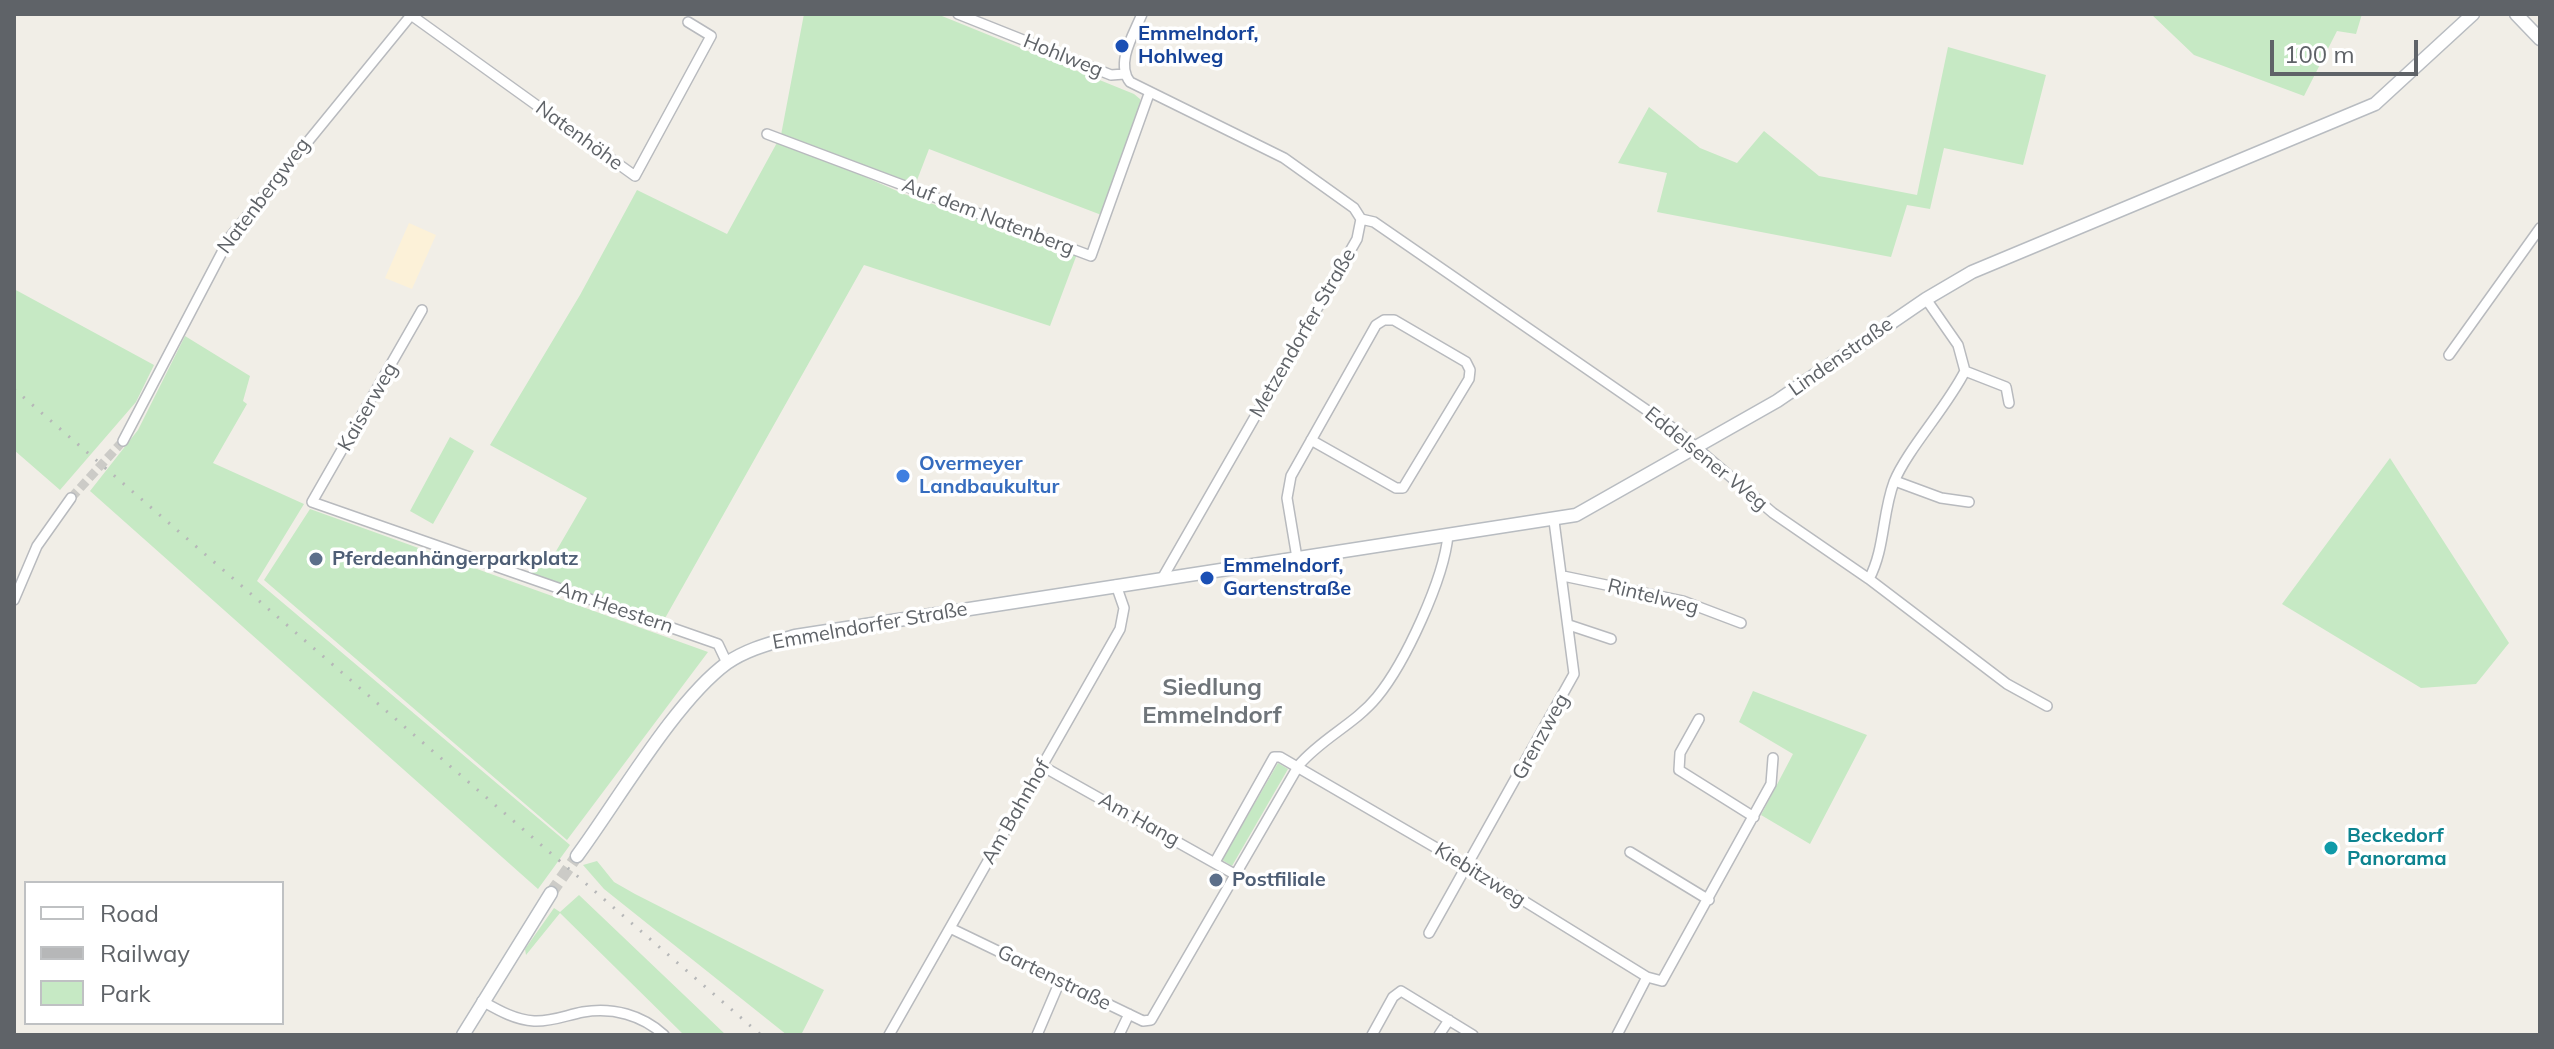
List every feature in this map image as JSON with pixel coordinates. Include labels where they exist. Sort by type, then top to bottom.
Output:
[{"type":"street","name":"Natenhöhe","points":[[412,14],[635,176],[711,36],[688,22]]},
{"type":"street","name":"Natenbergweg","points":[[123,441],[230,237],[412,14]]},
{"type":"street","name":"Hohlweg","points":[[958,14],[1111,75],[1124,74]]},
{"type":"street","points":[[1142,14],[1128,49],[1124,74],[1130,82],[1284,158],[1354,208],[1361,219]]},
{"type":"street","name":"Lindenstraße","points":[[1163,577],[1554,521],[1597,506],[1777,401],[1926,299],[2013,254],[2375,104],[2473,14]]},
{"type":"street","points":[[2516,14],[2540,39]]},
{"type":"street","name":"Auf dem Natenberg","points":[[767,134],[1091,256],[1149,94]]},
{"type":"street","name":"Eddelsener Weg","points":[[1361,219],[1374,222],[1698,448],[1773,513],[1869,579],[2007,684],[2047,706]]},
{"type":"street","name":"Metzendorfer Straße","points":[[1163,577],[1357,239],[1361,219]]},
{"type":"street","points":[[2449,355],[2540,228]]},
{"type":"street","points":[[1869,579],[1878,558],[1895,481],[1949,402],[1965,371],[1958,345],[1926,299]]},
{"type":"street","name":"Kaiserweg","points":[[312,502],[422,310]]},
{"type":"street","points":[[1297,558],[1288,486],[1311,440],[1376,325],[1384,320],[1406,327],[1466,362],[1470,370],[1463,388],[1403,488],[1311,440]]},
{"type":"street","points":[[1965,371],[2006,387],[2009,403]]},
{"type":"street","points":[[1895,481],[1941,498],[1969,502]]},
{"type":"street","points":[[14,600],[37,546],[71,498]]},
{"type":"street","name":"Am Heestern","points":[[312,502],[718,644],[727,663]]},
{"type":"street","name":"Grenzweg","points":[[1429,933],[1569,688],[1574,662],[1554,521]]},
{"type":"street","name":"Gartenstraße","points":[[950,928],[1143,1021],[1158,1015],[1299,765],[1315,746],[1350,722],[1381,691],[1439,579],[1448,535]]},
{"type":"street","name":"Rintelweg","points":[[1563,576],[1683,601],[1741,623]]},
{"type":"street","name":"Emmelndorfer Straße","points":[[577,856],[681,711],[727,663],[748,651],[795,636],[1163,577]]},
{"type":"street","name":"Am Bahnhof","points":[[889,1035],[1120,629],[1124,608],[1116,585]]},
{"type":"street","points":[[1569,625],[1611,639]]},
{"type":"street","points":[[1699,719],[1680,753],[1679,770],[1754,817]]},
{"type":"street","points":[[1215,862],[1274,757],[1299,765]]},
{"type":"street","points":[[1630,852],[1709,900],[1771,784],[1773,758]]},
{"type":"street","name":"Kiebitzweg","points":[[1299,765],[1647,977],[1662,981],[1709,900]]},
{"type":"street","name":"Am Hang","points":[[1042,766],[1236,875]]},
{"type":"street","points":[[463,1035],[551,893]]},
{"type":"street","points":[[1617,1035],[1647,977]]},
{"type":"street","points":[[1037,1035],[1060,981]]},
{"type":"street","points":[[1372,1035],[1393,997],[1401,991],[1473,1035]]},
{"type":"street","points":[[482,1001],[517,1018],[536,1022],[585,1012],[613,1011],[639,1017],[664,1035]]},
{"type":"street","points":[[1119,1035],[1129,1014]]},
{"type":"street","points":[[1439,1035],[1449,1020]]},
{"type":"green space","points":[[804,14],[937,14],[1134,94],[1140,99],[1142,109],[1104,216],[929,149],[914,188],[781,135]]},
{"type":"green space","points":[[2151,14],[2362,14],[2356,34],[2337,31],[2304,96],[2194,55]]},
{"type":"green space","points":[[1948,47],[2046,75],[2023,165],[1944,148],[1930,209],[1907,205],[1891,257],[1657,212],[1667,173],[1618,163],[1649,107],[1700,148],[1737,163],[1764,131],[1819,176],[1917,195]]},
{"type":"green space","points":[[779,139],[904,194],[1077,254],[1050,326],[864,265],[664,620],[536,578],[531,574],[539,561],[548,565],[587,498],[490,445],[580,295],[637,190],[727,234]]},
{"type":"green space","points":[[14,289],[154,365],[136,402],[60,490],[14,450]]},
{"type":"green space","points":[[185,336],[250,376],[243,401],[247,404],[213,463],[304,504],[257,581],[570,845],[538,889],[90,491],[138,430]]},
{"type":"green space","points":[[450,437],[474,451],[433,524],[410,511]]},
{"type":"green space","points":[[2390,458],[2509,643],[2476,684],[2421,688],[2282,604]]},
{"type":"green space","points":[[310,509],[708,652],[567,840],[264,580]]},
{"type":"green space","points":[[1753,691],[1867,735],[1810,844],[1761,815],[1793,754],[1739,722]]},
{"type":"green space","points":[[1278,763],[1288,769],[1232,866],[1222,860]]},
{"type":"green space","points":[[597,861],[614,882],[635,894],[824,990],[801,1035],[787,1035],[604,889],[583,865]]},
{"type":"green space","points":[[579,895],[726,1035],[684,1035],[560,913],[526,955],[525,949],[554,908],[560,912]]},
{"type":"sand","points":[[409,223],[436,235],[412,289],[385,278]]},
{"type":"tunnel","points":[[71,498],[123,441]]},
{"type":"tunnel","points":[[551,893],[577,856]]},
{"type":"railway","points":[[14,389],[761,1035]]},
{"type":"place","name":"Emmelndorf, Hohlweg","points":[[1122,46]]},
{"type":"place","name":"Overmeyer Landbaukultur","points":[[903,476]]},
{"type":"place","name":"Pferdeanhängerparkplatz","points":[[316,559]]},
{"type":"place","name":"Emmelndorf, Gartenstraße","points":[[1207,578]]},
{"type":"place","name":"Beckedorf Panorama","points":[[2331,848]]},
{"type":"place","name":"Postfiliale","points":[[1216,880]]},
{"type":"district","name":"Siedlung Emmelndorf","points":[[1212,702]]}]
